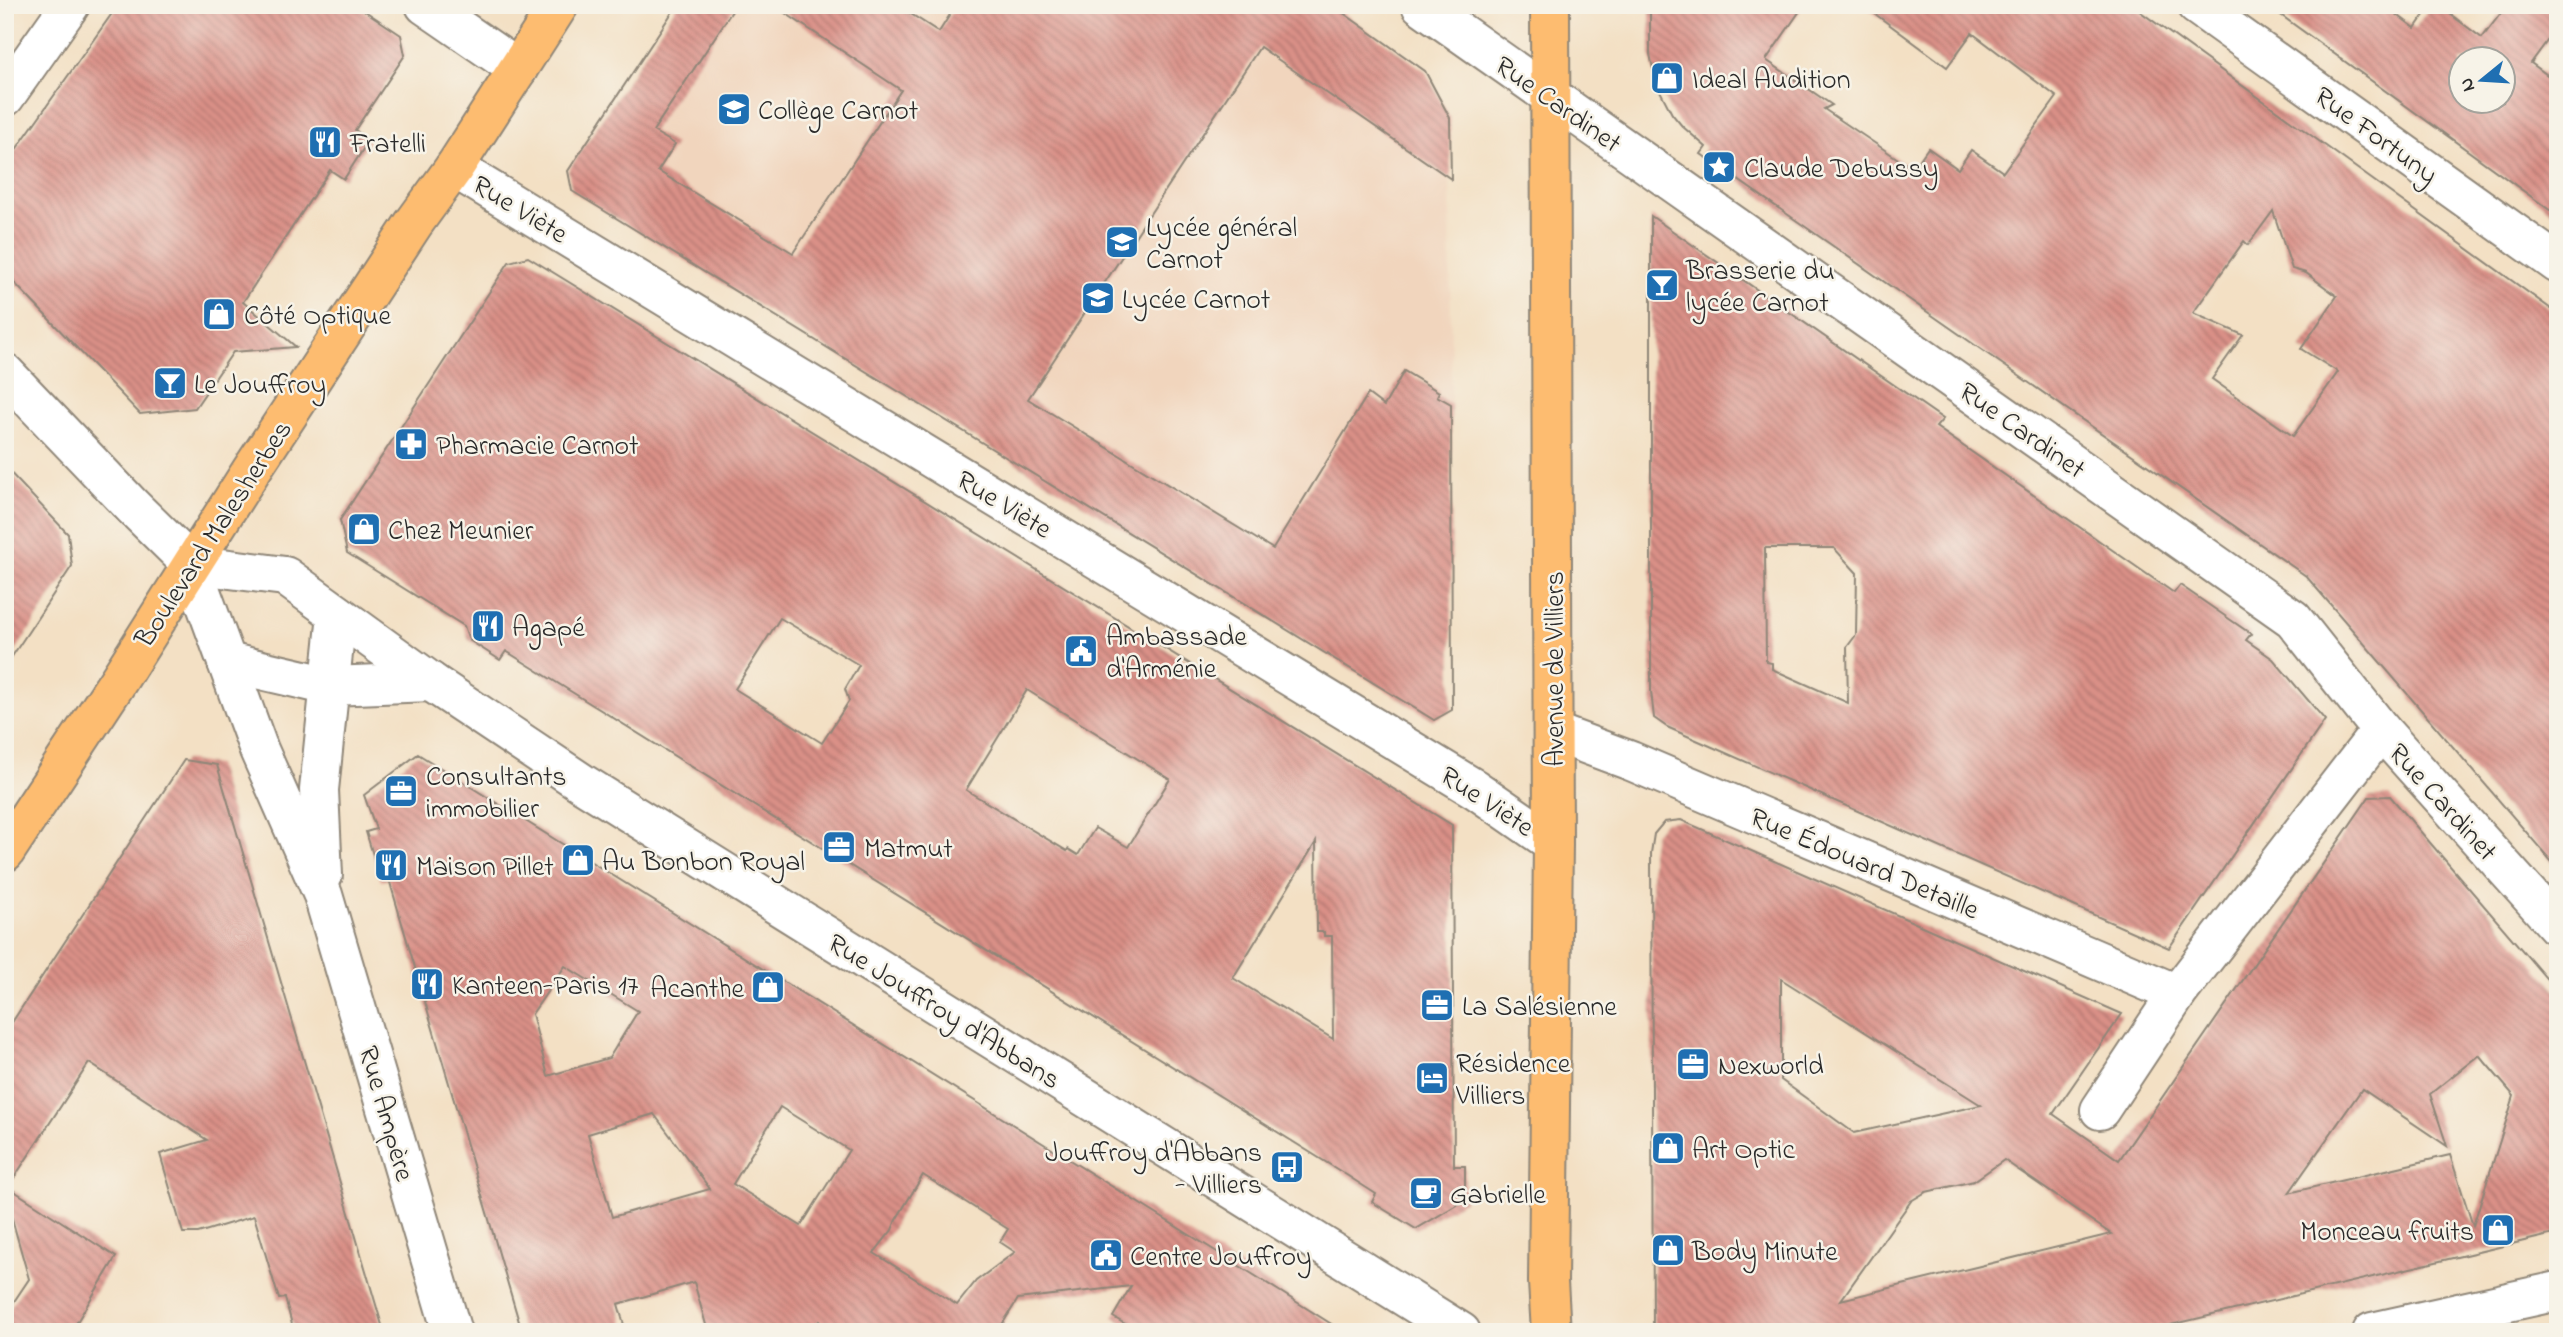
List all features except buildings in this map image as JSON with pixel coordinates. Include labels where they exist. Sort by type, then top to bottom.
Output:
[{"type":"main road","name":"Boulevard Malesherbes","points":[[5,852],[559,5]]},
{"type":"main road","name":"Avenue de Villiers","points":[[1550,5],[1553,843],[1548,1282],[1551,1332]]},
{"type":"street","points":[[5,97],[69,5]]},
{"type":"street","points":[[425,5],[518,69]]},
{"type":"street","name":"Rue Cardinet","points":[[1421,5],[2293,619],[2381,730],[2558,927]]},
{"type":"street","name":"Rue Fortuny","points":[[2196,5],[2558,264]]},
{"type":"street","name":"Rue Viète","points":[[454,167],[1463,781],[1553,843]]},
{"type":"street","points":[[5,373],[191,564],[227,662],[330,686],[432,682]]},
{"type":"street","name":"Rue Jouffroy d'Abbans","points":[[191,564],[285,576],[432,682],[582,783],[1450,1329]]},
{"type":"street","name":"Rue Ampère","points":[[323,895],[319,790],[337,614]]},
{"type":"street","name":"Rue Ampère","points":[[227,662],[259,750],[323,895],[452,1332]]},
{"type":"street","points":[[2100,1110],[2177,994],[2381,730]]},
{"type":"street","name":"Rue Édouard Detaille","points":[[1553,732],[1631,761],[2177,994]]},
{"type":"street","points":[[2372,1332],[2558,1292]]},
{"type":"shaded area","name":"Lycée Carnot","points":[[677,5],[1332,5],[1426,71],[1450,118],[1452,710],[1434,720],[572,191],[568,171]]},
{"type":"place","name":"Ideal Audition","points":[[1667,78]]},
{"type":"place","name":"Collège Carnot","points":[[734,109]]},
{"type":"place","name":"Fratelli","points":[[325,142]]},
{"type":"place","name":"Claude Debussy","points":[[1719,167]]},
{"type":"place","name":"Lycée général Carnot","points":[[1122,242]]},
{"type":"place","name":"Brasserie du lycée Carnot","points":[[1662,285]]},
{"type":"place","name":"Lycée Carnot","points":[[1098,298]]},
{"type":"place","name":"Côté Optique","points":[[219,314]]},
{"type":"place","name":"Le Jouffroy","points":[[170,383]]},
{"type":"place","name":"Pharmacie Carnot","points":[[411,444]]},
{"type":"place","name":"Chez Meunier","points":[[364,529]]},
{"type":"place","name":"Agapé","points":[[488,626]]},
{"type":"place","name":"Ambassade d'Arménie","points":[[1081,651]]},
{"type":"place","name":"Consultants immobilier","points":[[401,791]]},
{"type":"place","name":"Matmut","points":[[839,847]]},
{"type":"place","name":"Au Bonbon Royal","points":[[578,860]]},
{"type":"place","name":"Maison Pillet","points":[[391,865]]},
{"type":"place","name":"Kanteen-Paris 17","points":[[427,984]]},
{"type":"place","name":"Acanthe","points":[[768,987]]},
{"type":"place","name":"La Salésienne","points":[[1437,1005]]},
{"type":"place","name":"Nexworld","points":[[1693,1064]]},
{"type":"place","name":"Résidence Villiers","points":[[1432,1078]]},
{"type":"place","name":"Art Optic","points":[[1668,1148]]},
{"type":"place","name":"Jouffroy d'Abbans - Villiers","points":[[1287,1167]]},
{"type":"place","name":"Gabrielle","points":[[1426,1193]]},
{"type":"place","name":"Monceau fruits","points":[[2498,1230]]},
{"type":"place","name":"Body Minute","points":[[1668,1250]]},
{"type":"place","name":"Centre Jouffroy","points":[[1106,1255]]}]
